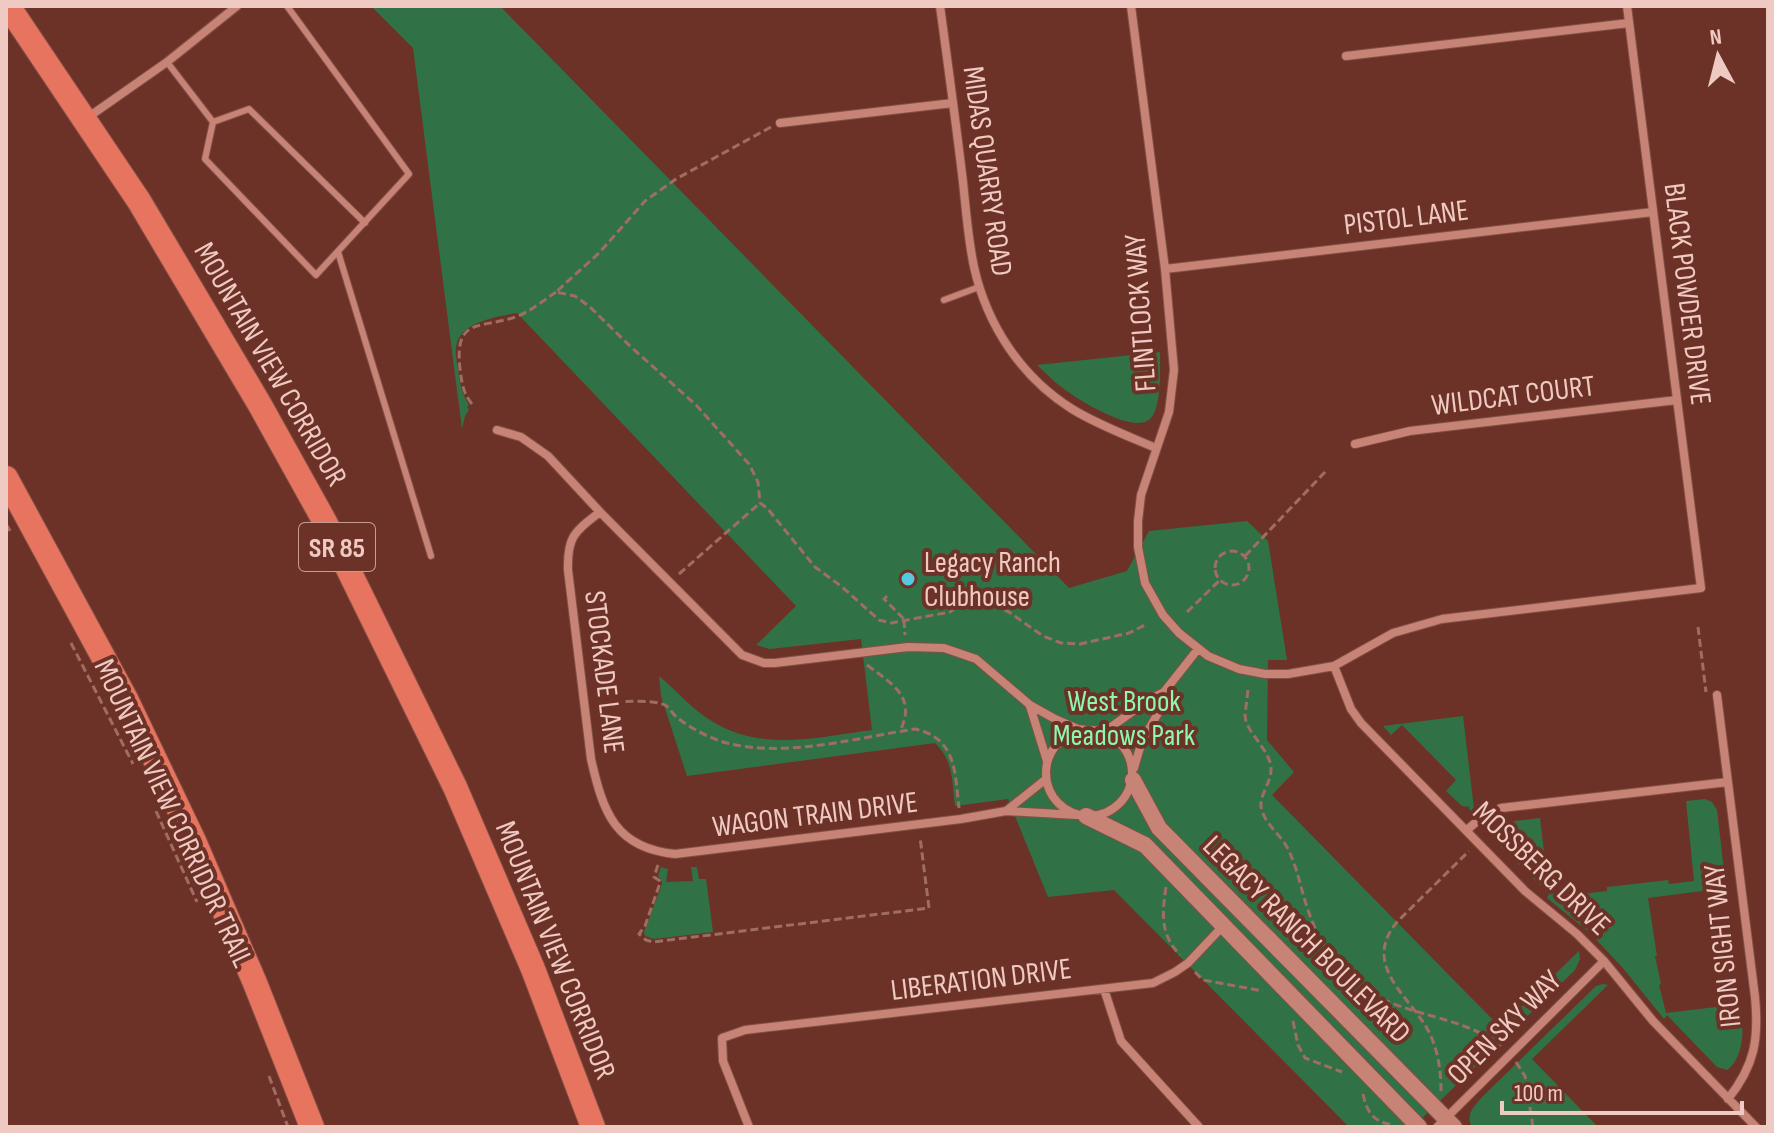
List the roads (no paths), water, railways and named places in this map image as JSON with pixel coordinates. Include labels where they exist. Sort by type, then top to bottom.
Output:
[{"type":"highway","name":"MOUNTAIN VIEW CORRIDOR","points":[[8,6],[139,201],[260,405],[325,522],[455,787],[533,969],[593,1127]]},
{"type":"highway","points":[[6,478],[126,699],[194,841],[312,1127]]},
{"type":"street","points":[[85,119],[167,62],[237,6]]},
{"type":"street","name":"MIDAS QUARRY ROAD","points":[[940,6],[970,243],[979,287],[991,320],[1019,361],[1060,401],[1156,448]]},
{"type":"street","name":"FLINTLOCK WAY","points":[[1131,6],[1165,269],[1174,370],[1169,412],[1141,495],[1138,547],[1145,583],[1163,615],[1179,633],[1208,656],[1239,669],[1288,674],[1334,666],[1393,633],[1442,619],[1701,588]]},
{"type":"street","name":"BLACK POWDER DRIVE","points":[[1627,6],[1701,588]]},
{"type":"street","points":[[1346,56],[1629,23]]},
{"type":"street","points":[[780,123],[953,103]]},
{"type":"street","name":"PISTOL LANE","points":[[1165,269],[1653,212]]},
{"type":"street","name":"WILDCAT COURT","points":[[1355,444],[1410,431],[1677,400]]},
{"type":"street","points":[[497,430],[521,437],[548,456],[742,655],[775,663],[908,647],[944,648],[976,659],[1030,705],[1055,719],[1078,729],[1104,732],[1116,738],[1131,760],[1133,776]]},
{"type":"street","name":"STOCKADE LANE","points":[[600,512],[571,539],[568,570],[594,771],[610,817],[631,841]]},
{"type":"street","points":[[1104,732],[1164,692],[1198,649]]},
{"type":"street","name":"MOSSBERG DRIVE","points":[[1334,666],[1351,709],[1361,723],[1525,891],[1604,961],[1653,1021],[1756,1127]]},
{"type":"street","points":[[1030,705],[1047,761],[1046,779],[1056,802],[1082,816],[1099,815],[1111,811],[1129,792],[1142,741],[1161,708],[1164,692]]},
{"type":"street","name":"IRON SIGHT WAY","points":[[1717,695],[1757,1024],[1750,1062],[1738,1087],[1728,1099]]},
{"type":"street","points":[[1047,761],[1062,739],[1074,732],[1087,730]]},
{"type":"street","name":"LEGACY RANCH BOULEVARD","points":[[1133,776],[1159,828],[1443,1125]]},
{"type":"street","name":"WAGON TRAIN DRIVE","points":[[1006,811],[1046,779]]},
{"type":"street","points":[[1467,830],[1490,811],[1501,808],[1728,782]]},
{"type":"street","name":"WAGON TRAIN DRIVE","points":[[631,841],[662,853],[687,853],[1006,811],[1082,816]]},
{"type":"street","name":"LEGACY RANCH BOULEVARD","points":[[1082,816],[1145,845],[1419,1127]]},
{"type":"street","name":"LIBERATION DRIVE","points":[[749,1127],[723,1061],[722,1038],[745,1030],[1153,983],[1188,963],[1224,924]]},
{"type":"street","name":"OPEN SKY WAY","points":[[1443,1125],[1604,961]]},
{"type":"street","points":[[1104,989],[1121,1041],[1199,1127]]},
{"type":"lane","points":[[167,62],[213,122],[205,159],[316,275],[409,174],[287,6]]},
{"type":"lane","points":[[213,122],[249,109],[365,223]]},
{"type":"lane","points":[[338,252],[431,556]]},
{"type":"lane","points":[[944,300],[979,287]]},
{"type":"place","name":"Legacy Ranch Clubhouse","points":[[908,579]]},
{"type":"park label","name":"West Brook Meadows Park","points":[[1124,718]]}]
